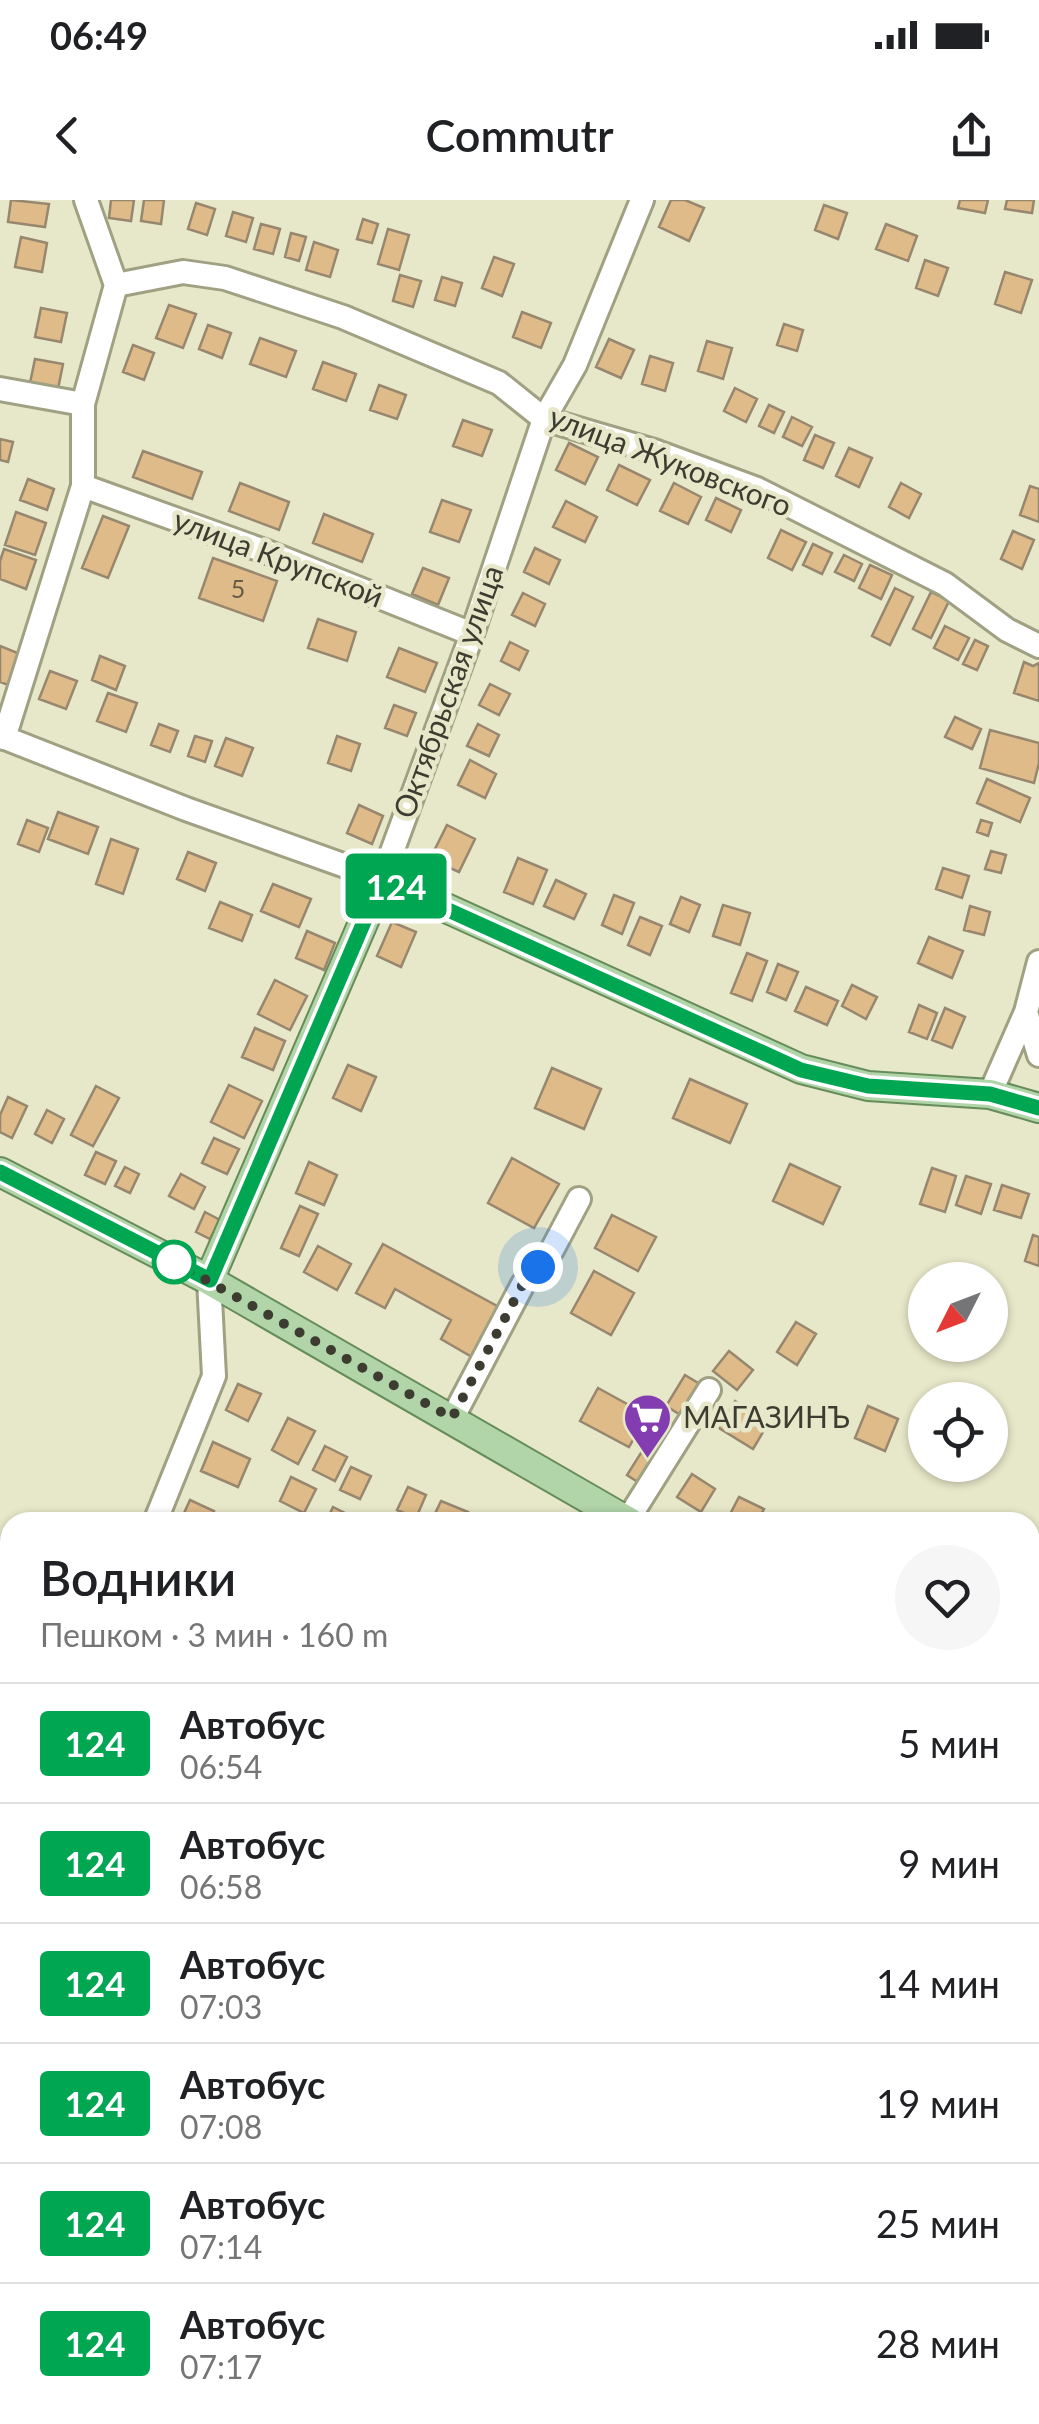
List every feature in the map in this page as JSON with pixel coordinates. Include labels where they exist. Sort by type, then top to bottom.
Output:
[{"type":"main road","points":[[382,880],[801,1070],[868,1086],[990,1094],[1039,1108]]},
{"type":"main road","name":"Октябрьская улица","points":[[210,1280],[382,880]]},
{"type":"main road","points":[[0,1172],[210,1280],[611,1512]]},
{"type":"street","points":[[86,200],[116,285],[84,404],[84,486],[2,737],[382,880]]},
{"type":"street","name":"Октябрьская улица","points":[[382,880],[472,634],[544,418],[575,365],[642,200]]},
{"type":"street","name":"улица Жуковского","points":[[116,285],[183,272],[225,278],[342,317],[500,383],[544,418],[654,450],[757,489],[946,584],[1007,630],[1039,646]]},
{"type":"street","points":[[0,389],[84,404]]},
{"type":"street","name":"улица Крупской","points":[[84,486],[267,552],[472,634]]},
{"type":"street","points":[[990,1094],[1026,1012],[1039,962]]},
{"type":"street","points":[[1026,1012],[1039,1056]]},
{"type":"street","points":[[452,1418],[523,1284],[552,1250],[579,1199]]},
{"type":"street","name":"Октябрьская улица","points":[[159,1512],[214,1376],[210,1280]]},
{"type":"street","points":[[634,1512],[709,1390]]},
{"type":"building","points":[[11,200],[49,204],[45,227],[8,222]]},
{"type":"building","points":[[111,200],[134,200],[131,221],[109,218]]},
{"type":"building","points":[[144,200],[164,200],[161,224],[141,221]]},
{"type":"building","points":[[671,200],[685,200],[704,208],[689,241],[659,227]]},
{"type":"building","points":[[960,200],[988,200],[985,213],[958,208]]},
{"type":"building","points":[[1007,200],[1034,200],[1032,213],[1005,209]]},
{"type":"building","points":[[196,203],[215,209],[207,235],[188,229]]},
{"type":"building","points":[[824,205],[847,213],[838,239],[815,230]]},
{"type":"building","points":[[233,212],[253,218],[246,242],[226,236]]},
{"type":"building","points":[[363,219],[378,224],[372,243],[357,239]]},
{"type":"building","points":[[261,224],[280,229],[273,254],[254,249]]},
{"type":"building","points":[[886,224],[917,236],[908,261],[876,249]]},
{"type":"building","points":[[388,229],[409,235],[399,270],[378,264]]},
{"type":"building","points":[[291,233],[306,237],[299,261],[285,257]]},
{"type":"building","points":[[21,237],[47,243],[42,272],[15,267]]},
{"type":"building","points":[[314,242],[338,250],[330,277],[306,270]]},
{"type":"building","points":[[494,257],[514,264],[502,296],[482,288]]},
{"type":"building","points":[[925,260],[948,268],[938,296],[916,288]]},
{"type":"building","points":[[1005,272],[1032,280],[1021,313],[995,304]]},
{"type":"building","points":[[400,275],[421,281],[413,307],[393,301]]},
{"type":"building","points":[[442,277],[462,283],[455,306],[435,300]]},
{"type":"building","points":[[169,305],[196,314],[183,348],[156,338]]},
{"type":"building","points":[[41,308],[67,313],[61,342],[35,337]]},
{"type":"building","points":[[522,312],[551,323],[541,348],[513,337]]},
{"type":"building","points":[[784,324],[803,330],[797,351],[777,345]]},
{"type":"building","points":[[208,325],[231,333],[222,358],[199,349]]},
{"type":"building","points":[[260,338],[296,351],[286,377],[250,364]]},
{"type":"building","points":[[609,339],[634,350],[621,378],[596,367]]},
{"type":"building","points":[[707,341],[732,348],[723,379],[698,371]]},
{"type":"building","points":[[133,345],[154,353],[144,380],[123,372]]},
{"type":"building","points":[[650,356],[673,363],[665,391],[642,384]]},
{"type":"building","points":[[35,359],[63,364],[58,389],[30,383]]},
{"type":"building","points":[[323,362],[356,374],[346,401],[313,389]]},
{"type":"building","points":[[379,385],[406,395],[397,419],[370,410]]},
{"type":"building","points":[[735,388],[757,399],[746,422],[724,411]]},
{"type":"building","points":[[769,405],[784,412],[774,433],[759,426]]},
{"type":"building","points":[[792,417],[812,427],[802,446],[783,437]]},
{"type":"building","points":[[463,420],[492,430],[482,456],[453,446]]},
{"type":"building","points":[[815,435],[834,443],[823,468],[804,460]]},
{"type":"building","points":[[0,439],[13,442],[8,462],[0,460]]},
{"type":"building","points":[[569,443],[598,457],[585,484],[556,470]]},
{"type":"building","points":[[849,448],[872,458],[859,487],[836,476]]},
{"type":"building","points":[[143,451],[202,472],[192,499],[133,477]]},
{"type":"building","points":[[619,465],[650,480],[637,505],[607,490]]},
{"type":"building","points":[[28,479],[54,489],[47,510],[20,500]]},
{"type":"building","points":[[240,483],[289,502],[279,530],[229,511]]},
{"type":"building","points":[[674,483],[701,497],[688,524],[660,511]]},
{"type":"building","points":[[901,483],[921,494],[909,518],[889,507]]},
{"type":"building","points":[[1030,486],[1039,489],[1039,522],[1020,515]]},
{"type":"building","points":[[716,498],[741,510],[731,532],[706,520]]},
{"type":"building","points":[[442,500],[471,510],[459,542],[430,532]]},
{"type":"building","points":[[566,501],[597,517],[585,542],[553,527]]},
{"type":"building","points":[[16,512],[46,523],[35,555],[5,545]]},
{"type":"building","points":[[324,514],[373,534],[362,562],[313,543]]},
{"type":"building","points":[[103,516],[129,526],[108,578],[82,568]]},
{"type":"building","points":[[781,530],[806,542],[792,570],[768,558]]},
{"type":"building","points":[[1013,531],[1034,540],[1022,569],[1001,559]]},
{"type":"building","points":[[813,544],[832,553],[822,574],[803,565]]},
{"type":"building","points":[[535,548],[560,560],[549,584],[524,572]]},
{"type":"building","points":[[4,549],[36,560],[26,589],[0,579]]},
{"type":"building","points":[[844,555],[862,564],[854,581],[835,572]]},
{"type":"building","points":[[213,558],[277,581],[263,621],[199,598]]},
{"type":"building","points":[[870,565],[892,575],[881,599],[859,588]]},
{"type":"building","points":[[423,568],[449,578],[438,605],[412,594]]},
{"type":"building","points":[[895,588],[913,597],[890,645],[872,636]]},
{"type":"building","points":[[931,592],[949,601],[931,638],[913,629]]},
{"type":"building","points":[[523,593],[545,604],[535,626],[512,615]]},
{"type":"building","points":[[318,619],[356,632],[347,661],[308,648]]},
{"type":"building","points":[[945,626],[969,638],[958,660],[934,648]]},
{"type":"building","points":[[975,640],[988,646],[977,670],[963,664]]},
{"type":"building","points":[[510,642],[528,651],[519,670],[501,661]]},
{"type":"building","points":[[0,646],[20,654],[8,685],[0,682]]},
{"type":"building","points":[[399,648],[437,663],[425,692],[387,677]]},
{"type":"building","points":[[100,656],[125,666],[116,690],[92,680]]},
{"type":"building","points":[[1024,662],[1033,666],[1039,663],[1039,701],[1014,693]]},
{"type":"building","points":[[50,671],[77,681],[66,709],[39,699]]},
{"type":"building","points":[[490,684],[510,694],[499,715],[479,705]]},
{"type":"building","points":[[108,693],[137,703],[126,732],[97,721]]},
{"type":"building","points":[[394,705],[416,713],[407,736],[385,728]]},
{"type":"building","points":[[955,717],[981,729],[972,749],[945,737]]},
{"type":"building","points":[[159,724],[178,731],[170,752],[151,745]]},
{"type":"building","points":[[478,724],[499,735],[489,756],[467,746]]},
{"type":"building","points":[[990,730],[1039,743],[1034,783],[980,768]]},
{"type":"building","points":[[195,736],[212,741],[205,762],[188,756]]},
{"type":"building","points":[[337,736],[360,744],[351,771],[328,763]]},
{"type":"building","points":[[226,738],[253,748],[242,776],[215,766]]},
{"type":"building","points":[[470,760],[496,774],[485,798],[458,785]]},
{"type":"building","points":[[987,779],[1030,798],[1020,822],[977,803]]},
{"type":"building","points":[[359,805],[383,816],[372,844],[347,833]]},
{"type":"building","points":[[58,812],[98,827],[88,854],[48,839]]},
{"type":"building","points":[[27,820],[48,828],[39,852],[18,844]]},
{"type":"building","points":[[981,820],[992,823],[988,836],[977,832]]},
{"type":"building","points":[[447,825],[475,839],[459,872],[430,859]]},
{"type":"building","points":[[111,839],[138,849],[123,894],[96,884]]},
{"type":"building","points":[[991,851],[1006,855],[1001,873],[985,869]]},
{"type":"building","points":[[188,852],[216,863],[205,891],[177,879]]},
{"type":"building","points":[[518,858],[547,870],[533,904],[504,892]]},
{"type":"building","points":[[943,868],[969,876],[962,898],[936,889]]},
{"type":"building","points":[[556,880],[586,894],[574,919],[544,906]]},
{"type":"building","points":[[273,884],[311,899],[299,927],[261,911]]},
{"type":"building","points":[[614,895],[634,903],[622,934],[602,925]]},
{"type":"building","points":[[681,897],[700,905],[689,932],[670,924]]},
{"type":"building","points":[[220,902],[252,915],[242,941],[209,928]]},
{"type":"building","points":[[723,905],[750,913],[740,945],[713,936]]},
{"type":"building","points":[[970,906],[990,912],[984,935],[964,930]]},
{"type":"building","points":[[640,917],[662,926],[650,955],[628,945]]},
{"type":"building","points":[[392,922],[416,932],[401,967],[377,956]]},
{"type":"building","points":[[307,931],[335,943],[324,970],[296,958]]},
{"type":"building","points":[[929,937],[963,951],[952,978],[918,963]]},
{"type":"building","points":[[747,953],[767,961],[752,1001],[731,993]]},
{"type":"building","points":[[778,964],[798,972],[786,1000],[767,992]]},
{"type":"building","points":[[275,980],[307,996],[290,1030],[258,1014]]},
{"type":"building","points":[[852,985],[877,997],[866,1019],[842,1006]]},
{"type":"building","points":[[806,987],[838,1001],[827,1025],[795,1011]]},
{"type":"building","points":[[919,1005],[937,1013],[927,1039],[909,1032]]},
{"type":"building","points":[[945,1008],[965,1017],[952,1048],[932,1040]]},
{"type":"building","points":[[255,1028],[285,1041],[273,1070],[242,1057]]},
{"type":"building","points":[[348,1065],[376,1077],[361,1111],[333,1098]]},
{"type":"building","points":[[552,1068],[601,1089],[584,1129],[535,1108]]},
{"type":"building","points":[[690,1079],[747,1104],[730,1143],[673,1118]]},
{"type":"building","points":[[229,1085],[262,1101],[244,1138],[211,1122]]},
{"type":"building","points":[[96,1086],[119,1098],[93,1146],[71,1135]]},
{"type":"building","points":[[8,1097],[27,1106],[12,1138],[0,1132],[0,1115]]},
{"type":"building","points":[[47,1110],[64,1119],[52,1143],[35,1134]]},
{"type":"building","points":[[214,1138],[239,1149],[227,1174],[202,1163]]},
{"type":"building","points":[[96,1152],[116,1161],[105,1184],[85,1175]]},
{"type":"building","points":[[512,1158],[559,1184],[534,1228],[488,1203]]},
{"type":"building","points":[[309,1162],[337,1175],[324,1205],[296,1193]]},
{"type":"building","points":[[790,1164],[840,1187],[823,1224],[773,1201]]},
{"type":"building","points":[[125,1167],[139,1174],[130,1193],[115,1186]]},
{"type":"building","points":[[932,1168],[956,1176],[945,1212],[920,1204]]},
{"type":"building","points":[[181,1174],[205,1187],[194,1209],[169,1196]]},
{"type":"building","points":[[966,1176],[991,1184],[981,1214],[956,1205]]},
{"type":"building","points":[[1002,1185],[1029,1194],[1021,1218],[994,1210]]},
{"type":"building","points":[[300,1206],[318,1214],[299,1256],[281,1248]]},
{"type":"building","points":[[205,1212],[220,1220],[210,1239],[196,1232]]},
{"type":"building","points":[[612,1215],[656,1237],[638,1271],[595,1248]]},
{"type":"building","points":[[1033,1235],[1039,1237],[1039,1266],[1025,1261]]},
{"type":"building","points":[[383,1244],[499,1307],[472,1357],[441,1339],[451,1320],[395,1289],[385,1308],[356,1293]]},
{"type":"building","points":[[318,1246],[351,1264],[337,1290],[304,1272]]},
{"type":"building","points":[[594,1271],[634,1293],[611,1335],[571,1313]]},
{"type":"building","points":[[796,1322],[816,1334],[797,1365],[777,1352]]},
{"type":"building","points":[[729,1351],[753,1370],[737,1390],[713,1371]]},
{"type":"building","points":[[685,1375],[703,1386],[684,1417],[666,1406]]},
{"type":"building","points":[[238,1384],[261,1394],[248,1421],[226,1410]]},
{"type":"building","points":[[598,1388],[647,1415],[629,1447],[580,1421]]},
{"type":"building","points":[[735,1401],[769,1422],[753,1449],[719,1428]]},
{"type":"building","points":[[868,1406],[898,1419],[885,1451],[855,1438]]},
{"type":"building","points":[[288,1418],[315,1431],[298,1464],[272,1450]]},
{"type":"building","name":"МАГАЗИНЪ","points":[[651,1437],[668,1448],[644,1486],[627,1475]]},
{"type":"building","points":[[213,1442],[250,1459],[238,1487],[201,1471]]},
{"type":"building","points":[[325,1446],[347,1457],[335,1481],[313,1470]]},
{"type":"building","points":[[351,1467],[371,1476],[360,1499],[340,1490]]},
{"type":"building","points":[[692,1474],[715,1489],[701,1512],[677,1497]]},
{"type":"building","points":[[291,1477],[316,1489],[304,1512],[280,1501]]},
{"type":"building","points":[[408,1487],[426,1495],[419,1512],[397,1510]]},
{"type":"building","points":[[739,1497],[764,1509],[762,1512],[731,1512]]},
{"type":"building","points":[[190,1500],[214,1511],[214,1512],[185,1512]]},
{"type":"building","points":[[441,1501],[468,1512],[436,1512]]},
{"type":"bus line","name":"124","points":[[0,1172],[210,1280],[382,880],[801,1070],[868,1086],[990,1094],[1039,1108]]},
{"type":"place","name":"МАГАЗИНЪ","points":[[648,1460]]},
{"type":"route","points":[[174,1262],[452,1418],[523,1284],[538,1267]]}]
